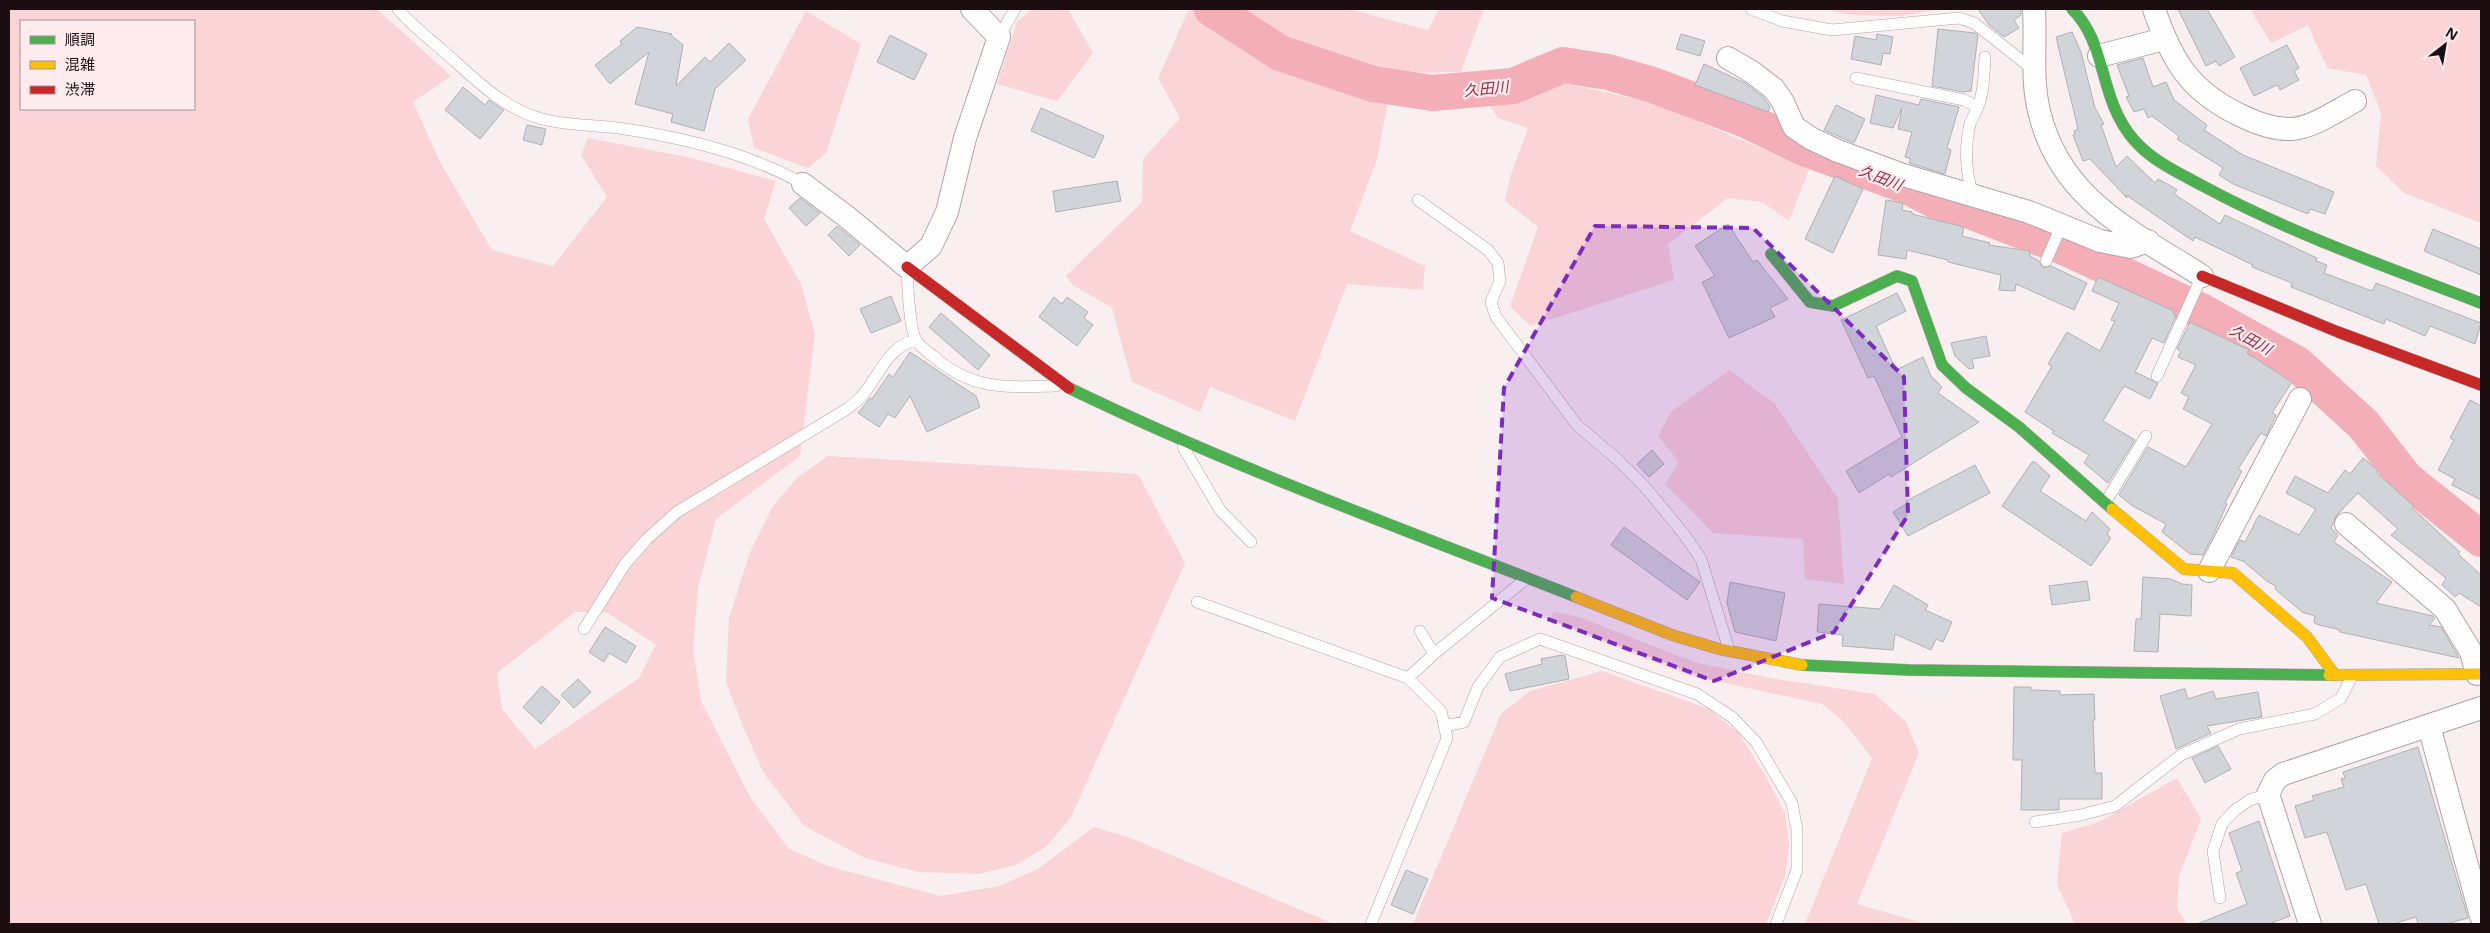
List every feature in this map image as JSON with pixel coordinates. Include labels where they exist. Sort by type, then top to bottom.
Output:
[{"type":"street","points":[[907,267],[931,246],[947,212],[965,138],[999,36],[972,9]]},
{"type":"street","points":[[2072,9],[2090,28],[2099,56],[2107,92],[2116,114],[2135,141],[2164,164],[2237,205],[2481,303]]},
{"type":"street","points":[[2154,9],[2164,39],[2182,70],[2196,88],[2221,105],[2256,123],[2275,128],[2293,129],[2314,123],[2355,101]]},
{"type":"street","points":[[2037,10],[2034,71],[2039,111],[2053,148],[2070,181],[2095,206],[2148,241],[2199,284],[2321,326],[2481,385]]},
{"type":"street","points":[[2099,56],[2164,39]]},
{"type":"street","points":[[1728,58],[1752,72],[1774,89],[1783,102],[1794,127],[1812,139],[1838,151],[1902,175],[2029,212],[2059,230],[2131,247],[2148,241]]},
{"type":"street","points":[[803,184],[848,217],[907,267],[1062,386],[1178,439],[1672,635],[1729,651],[1797,665],[1853,668],[2479,674],[2471,652],[2445,610],[2346,524]]},
{"type":"street","points":[[1771,254],[1810,302],[1833,306],[1897,276],[1912,281],[1942,365],[1966,388],[2020,427],[2148,541],[2184,569],[2233,573],[2307,637],[2335,674]]},
{"type":"street","points":[[2209,571],[2300,399]]},
{"type":"street","points":[[2310,924],[2268,794],[2275,780],[2283,774],[2481,708]]},
{"type":"street","points":[[2429,726],[2481,916]]},
{"type":"lane","points":[[398,9],[492,93],[522,112],[554,121],[626,129],[748,158],[778,170],[803,184]]},
{"type":"lane","points":[[999,36],[1015,9]]},
{"type":"lane","points":[[1751,9],[1782,21],[1832,30],[1959,18],[1974,23],[2034,71]]},
{"type":"lane","points":[[1974,196],[1966,175],[1966,158],[1970,123],[1978,107],[1983,84],[1985,57]]},
{"type":"lane","points":[[1856,78],[1964,100],[1978,107]]},
{"type":"lane","points":[[1418,200],[1488,250],[1498,263],[1500,281],[1491,302],[1496,318],[1577,426],[1618,460],[1645,487],[1701,559],[1729,651]]},
{"type":"lane","points":[[2048,257],[2059,230]]},
{"type":"lane","points":[[907,267],[908,292],[916,340],[946,367],[968,379],[986,385],[1001,387],[1062,386]]},
{"type":"lane","points":[[2157,376],[2199,284]]},
{"type":"lane","points":[[584,629],[625,564],[647,539],[677,512],[847,409],[861,396],[893,352],[916,340]]},
{"type":"lane","points":[[2105,503],[2146,436]]},
{"type":"lane","points":[[1178,439],[1220,510],[1251,542]]},
{"type":"lane","points":[[1408,678],[1434,654],[1528,578]]},
{"type":"lane","points":[[1197,602],[1408,678],[1441,710],[1447,738],[1371,924]]},
{"type":"lane","points":[[1420,631],[1434,654]]},
{"type":"lane","points":[[1444,726],[1464,722],[1478,687],[1500,657],[1540,639],[1697,694],[1732,717],[1756,742],[1792,803],[1797,830],[1797,870],[1776,924]]},
{"type":"lane","points":[[2035,822],[2081,815],[2115,806],[2181,755],[2238,729],[2315,714],[2341,698],[2352,674]]},
{"type":"lane","points":[[2220,898],[2213,851],[2222,824],[2235,810],[2250,800],[2268,794]]},
{"type":"highlighted area","points":[[1595,226],[1753,228],[1904,377],[1908,515],[1834,632],[1714,681],[1492,598],[1504,388]]},
{"type":"shaded area","points":[[9,9],[377,9],[451,76],[413,102],[441,164],[492,250],[553,266],[607,197],[581,155],[588,138],[687,157],[776,181],[764,219],[801,284],[815,334],[800,456],[716,519],[698,588],[693,649],[701,701],[750,797],[789,849],[831,867],[941,896],[999,886],[1038,869],[1094,827],[1131,838],[1334,924],[9,924]],"holes":[[[575,612],[606,612],[656,645],[639,678],[535,749],[502,709],[497,673]]]},
{"type":"shaded area","points":[[1032,9],[1068,9],[1093,53],[1057,101],[997,84],[1017,22]]},
{"type":"shaded area","points":[[1189,9],[1349,9],[1428,30],[1439,9],[1484,9],[1461,72],[1393,73],[1377,160],[1350,231],[1425,266],[1423,290],[1347,284],[1295,421],[1210,387],[1200,412],[1132,382],[1112,308],[1073,285],[1066,276],[1142,202],[1143,159],[1180,118],[1158,78]]},
{"type":"shaded area","points":[[1822,9],[1940,9],[1901,16],[1853,15]]},
{"type":"shaded area","points":[[2250,9],[2481,9],[2481,223],[2404,193],[2376,166],[2381,113],[2366,75],[2327,68],[2308,25],[2271,43]]},
{"type":"shaded area","points":[[806,11],[861,44],[826,153],[808,168],[754,148],[748,119]]},
{"type":"shaded area","points":[[1555,81],[1658,104],[1809,169],[1789,221],[1762,202],[1728,198],[1668,244],[1674,280],[1530,326],[1510,306],[1538,227],[1505,201],[1510,177],[1528,128],[1498,118],[1490,106]]},
{"type":"shaded area","points":[[1729,370],[1775,404],[1838,499],[1844,584],[1805,579],[1803,539],[1713,533],[1665,484],[1679,462],[1658,436],[1671,412]]},
{"type":"shaded area","points":[[828,456],[1138,474],[1185,563],[1071,817],[1047,846],[1016,865],[979,874],[919,872],[865,858],[804,826],[763,772],[726,682],[729,618],[749,555],[772,507],[798,477]]},
{"type":"shaded area","points":[[1554,612],[1576,616],[1697,663],[1770,678],[1875,694],[1906,722],[1919,753],[1857,904],[1926,924],[1805,924],[1872,758],[1841,719],[1822,704],[1688,675],[1550,621]]},
{"type":"shaded area","points":[[1602,671],[1709,709],[1738,732],[1765,775],[1785,813],[1789,847],[1785,876],[1766,924],[1413,924],[1501,714],[1530,691]]},
{"type":"shaded area","points":[[2177,778],[2201,819],[2179,876],[2177,908],[2187,924],[2075,924],[2057,884],[2062,833],[2099,822]]},
{"type":"building","points":[[1978,9],[2021,9],[2021,15],[2014,20],[2019,28],[2004,37],[1989,25]]},
{"type":"building","points":[[2178,9],[2207,9],[2235,57],[2219,66],[2216,61],[2206,66]]},
{"type":"building","points":[[637,27],[672,34],[683,45],[676,86],[705,57],[710,62],[729,43],[746,60],[715,89],[704,131],[671,122],[673,114],[635,104],[649,52],[610,84],[595,65],[622,44],[620,41]]},
{"type":"building","points":[[1938,29],[1975,33],[1978,35],[1971,91],[1963,92],[1932,86]]},
{"type":"building","points":[[2072,32],[2081,52],[2095,108],[2104,124],[2101,125],[2116,167],[2127,156],[2155,183],[2158,179],[2171,186],[2177,190],[2174,194],[2220,224],[2225,215],[2317,258],[2316,261],[2327,265],[2324,273],[2372,291],[2376,283],[2481,323],[2475,344],[2430,326],[2425,336],[2386,319],[2384,324],[2291,287],[2292,283],[2252,267],[2253,265],[2195,237],[2193,241],[2126,195],[2127,198],[2090,159],[2083,161],[2073,135],[2075,134],[2074,131],[2078,129],[2056,37]]},
{"type":"building","points":[[1681,34],[1705,41],[1700,56],[1676,49]]},
{"type":"building","points":[[1877,34],[1893,37],[1890,54],[1883,53],[1881,65],[1851,59],[1855,36],[1876,40]]},
{"type":"building","points":[[890,35],[927,54],[914,80],[877,62]]},
{"type":"building","points":[[2287,45],[2299,68],[2294,71],[2299,80],[2280,90],[2277,85],[2254,96],[2240,68]]},
{"type":"building","points":[[2143,58],[2153,87],[2166,82],[2174,100],[2207,125],[2204,130],[2243,155],[2334,192],[2325,214],[2310,209],[2308,214],[2233,184],[2219,175],[2223,168],[2177,139],[2179,136],[2152,116],[2148,118],[2144,109],[2134,112],[2126,97],[2129,96],[2117,65]]},
{"type":"building","points":[[1704,64],[1745,83],[1764,98],[1770,107],[1768,112],[1695,85]]},
{"type":"building","points":[[463,87],[485,105],[489,100],[504,110],[480,139],[445,110]]},
{"type":"building","points":[[1876,95],[1919,105],[1921,99],[1959,107],[1947,148],[1951,150],[1945,174],[1909,163],[1911,159],[1905,157],[1912,132],[1898,129],[1902,108],[1893,128],[1870,123]]},
{"type":"building","points":[[1836,105],[1865,119],[1854,143],[1824,130]]},
{"type":"building","points":[[1041,108],[1104,136],[1094,158],[1031,131]]},
{"type":"building","points":[[527,125],[546,129],[542,145],[523,140]]},
{"type":"building","points":[[1835,176],[1863,189],[1833,253],[1805,239]]},
{"type":"building","points":[[1117,181],[1121,201],[1056,212],[1053,191]]},
{"type":"building","points":[[800,198],[820,213],[806,226],[789,208]]},
{"type":"building","points":[[1886,200],[1903,203],[1902,210],[1912,212],[1912,214],[1964,227],[1962,236],[1990,243],[1989,245],[2030,251],[2030,256],[2039,261],[2043,268],[2051,266],[2087,283],[2074,310],[2016,284],[2015,291],[1999,290],[2001,275],[1948,262],[1948,260],[1907,250],[1906,259],[1878,255]]},
{"type":"building","points":[[1728,224],[1753,262],[1757,260],[1788,299],[1770,308],[1775,317],[1729,338],[1702,282],[1715,276],[1695,246]]},
{"type":"building","points":[[837,226],[860,245],[849,256],[828,235]]},
{"type":"building","points":[[2433,229],[2481,249],[2481,275],[2424,251]]},
{"type":"building","points":[[2098,277],[2174,311],[2173,314],[2176,316],[2164,343],[2152,338],[2135,372],[2158,383],[2150,399],[2124,386],[2103,421],[2135,440],[2108,483],[2084,463],[2089,455],[2052,433],[2054,431],[2025,412],[2052,366],[2048,364],[2067,332],[2100,351],[2115,321],[2111,320],[2119,303],[2092,291]]},
{"type":"building","points":[[1897,293],[1906,311],[1876,326],[1896,370],[1923,357],[1931,376],[1942,387],[1938,393],[1979,422],[1891,477],[1889,474],[1859,493],[1846,471],[1902,437],[1874,376],[1868,378],[1841,320]]},
{"type":"building","points":[[891,296],[901,321],[871,333],[860,309]]},
{"type":"building","points":[[1054,297],[1062,304],[1067,297],[1088,312],[1084,318],[1093,325],[1077,346],[1039,317]]},
{"type":"building","points":[[941,313],[990,355],[978,370],[929,327]]},
{"type":"building","points":[[2190,322],[2249,350],[2247,353],[2292,382],[2272,413],[2276,415],[2266,436],[2261,433],[2238,469],[2242,471],[2225,503],[2227,504],[2203,555],[2190,554],[2162,532],[2166,524],[2131,505],[2119,495],[2148,447],[2186,467],[2212,424],[2183,409],[2189,397],[2181,393],[2196,365],[2178,357],[2181,351],[2177,349]]},
{"type":"building","points":[[1986,336],[1990,356],[1972,359],[1974,368],[1969,369],[1955,356],[1951,343]]},
{"type":"building","points":[[910,352],[976,396],[980,407],[927,432],[910,396],[895,418],[888,414],[879,427],[858,413],[870,398],[872,399],[889,374],[893,377]]},
{"type":"building","points":[[2470,400],[2481,406],[2481,500],[2452,485],[2455,479],[2438,470],[2454,440],[2450,438]]},
{"type":"building","points":[[1652,450],[1664,464],[1649,477],[1637,464]]},
{"type":"building","points":[[2363,458],[2378,470],[2376,472],[2414,506],[2412,508],[2460,552],[2458,554],[2481,575],[2481,607],[2459,593],[2455,597],[2442,585],[2446,578],[2391,535],[2398,529],[2358,493],[2336,516],[2331,528],[2338,535],[2334,542],[2392,582],[2376,603],[2433,616],[2435,618],[2429,625],[2441,627],[2459,658],[2340,632],[2340,630],[2316,624],[2314,622],[2315,616],[2302,612],[2275,589],[2276,586],[2268,582],[2243,561],[2231,557],[2240,540],[2245,542],[2259,515],[2299,535],[2316,509],[2286,493],[2295,476],[2328,493],[2345,470],[2350,474]]},
{"type":"building","points":[[2032,462],[2035,462],[2050,476],[2040,491],[2086,521],[2092,512],[2110,529],[2107,534],[2111,538],[2091,566],[2002,506]]},
{"type":"building","points":[[1975,465],[1990,493],[1908,536],[1893,512],[1908,503],[1906,501]]},
{"type":"building","points":[[1624,527],[1700,582],[1687,600],[1611,545]]},
{"type":"building","points":[[2143,577],[2171,579],[2182,584],[2192,585],[2191,616],[2160,614],[2158,652],[2134,651],[2136,619],[2141,619]]},
{"type":"building","points":[[2087,581],[2090,600],[2052,605],[2049,586]]},
{"type":"building","points":[[1730,582],[1785,593],[1776,641],[1735,632],[1727,603]]},
{"type":"building","points":[[1894,585],[1928,605],[1925,610],[1952,622],[1943,642],[1936,639],[1931,650],[1895,634],[1893,650],[1842,646],[1843,635],[1817,632],[1819,604],[1880,609]]},
{"type":"building","points":[[605,627],[636,646],[626,663],[609,653],[604,662],[589,652]]},
{"type":"building","points":[[1565,656],[1569,679],[1510,691],[1505,674],[1542,664],[1541,659]]},
{"type":"building","points":[[578,679],[591,692],[574,708],[561,695]]},
{"type":"building","points":[[542,686],[560,702],[541,724],[523,707]]},
{"type":"building","points":[[2014,687],[2031,687],[2031,690],[2060,691],[2060,695],[2094,694],[2095,773],[2102,773],[2102,799],[2059,799],[2059,810],[2021,810],[2022,760],[2013,760]]},
{"type":"building","points":[[2185,689],[2188,699],[2213,691],[2216,699],[2258,692],[2262,717],[2207,726],[2211,733],[2176,749],[2160,696]]},
{"type":"building","points":[[2218,746],[2231,769],[2205,783],[2192,758]]},
{"type":"building","points":[[2418,747],[2468,918],[2446,924],[2418,924],[2416,917],[2393,924],[2379,924],[2366,884],[2346,890],[2327,832],[2305,838],[2295,806],[2314,800],[2312,796],[2344,787],[2341,779],[2345,778],[2343,772]]},
{"type":"building","points":[[2259,821],[2290,916],[2269,924],[2197,924],[2247,904],[2236,873],[2242,871],[2229,833]]},
{"type":"building","points":[[1406,870],[1428,879],[1413,914],[1391,905]]},
{"type":"waterway","name":"久田川","points":[[1212,9],[1280,53],[1373,84],[1432,93],[1513,86],[1563,65],[1608,72],[1653,85],[1746,120],[1804,148],[1909,187],[1936,201],[1962,208],[2066,248],[2201,311],[2297,364],[2363,424],[2406,479],[2481,539]]},
{"type":"traffic: fast","points":[[2072,9],[2084,23],[2092,38],[2108,90],[2122,124],[2134,140],[2157,160],[2203,186],[2305,235],[2481,303]]},
{"type":"traffic: fast","points":[[1771,254],[1810,302],[1833,306],[1897,276],[1912,281],[1942,365],[1966,388],[2019,427],[2112,509]]},
{"type":"traffic: fast","points":[[1069,388],[1257,472],[1576,597]]},
{"type":"traffic: fast","points":[[1802,665],[1909,670],[2329,675]]},
{"type":"traffic: slow","points":[[2112,509],[2184,569],[2233,573],[2307,637],[2335,675]]},
{"type":"traffic: slow","points":[[1576,597],[1672,635],[1719,649],[1802,665]]},
{"type":"traffic: slow","points":[[2329,675],[2481,674]]},
{"type":"traffic: jam","points":[[907,267],[1069,388]]},
{"type":"traffic: jam","points":[[2202,276],[2338,332],[2481,385]]}]
